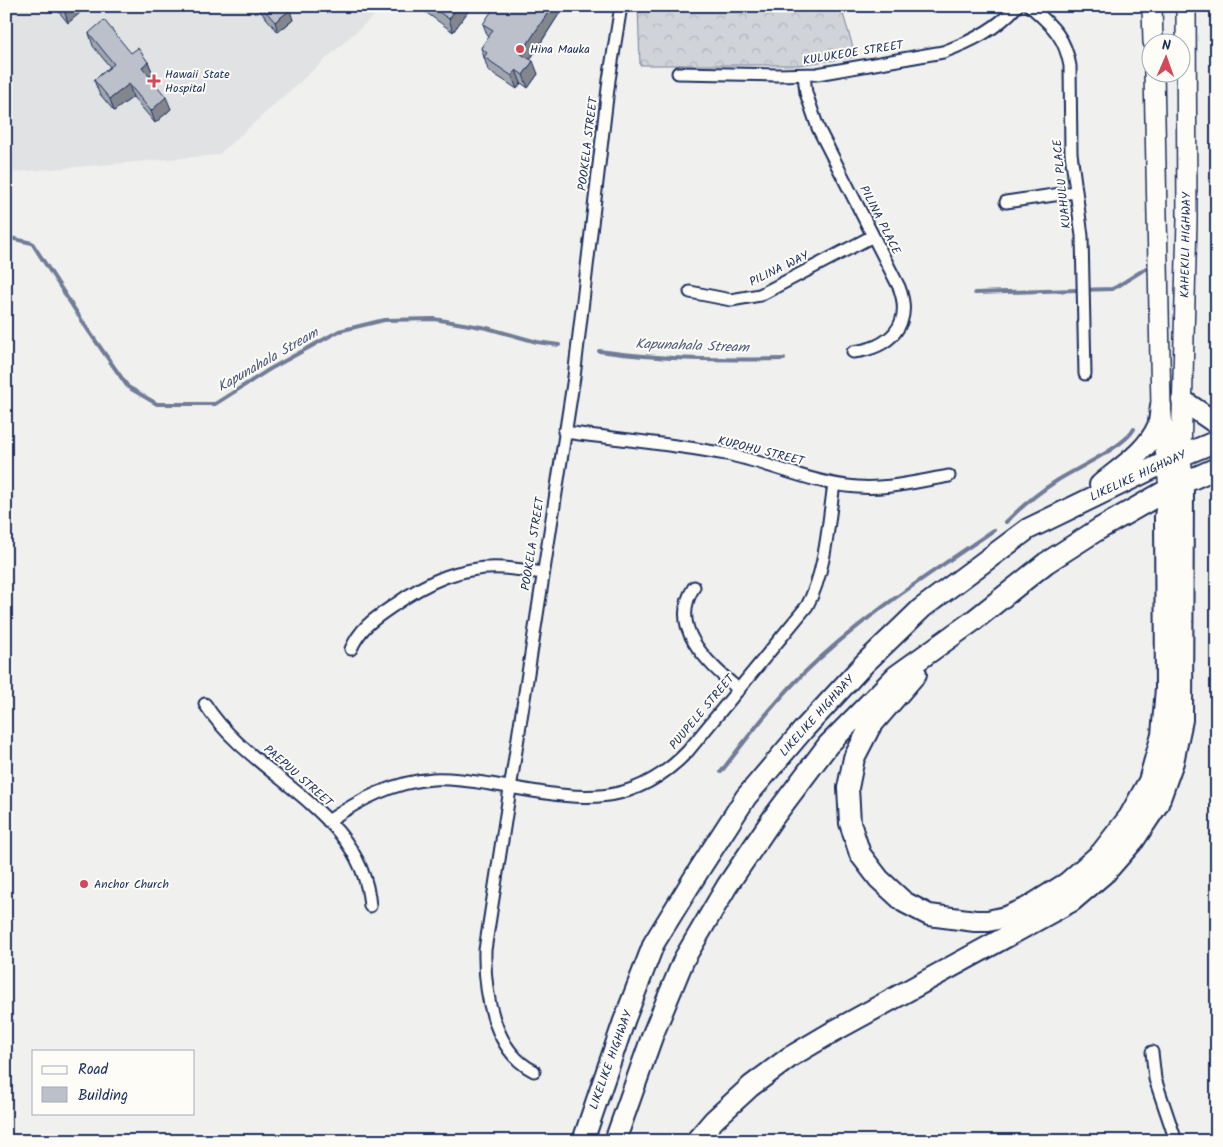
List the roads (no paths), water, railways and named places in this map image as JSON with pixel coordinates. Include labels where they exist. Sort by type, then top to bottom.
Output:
[{"type":"highway","points":[[1182,400],[1217,424]]},
{"type":"highway","points":[[1075,505],[1138,454],[1158,425],[1161,406]]},
{"type":"highway","name":"LIKELIKE HIGHWAY","points":[[583,1141],[610,1059],[654,943],[746,797],[804,729],[865,663],[922,608],[1028,529],[1174,458],[1217,441]]},
{"type":"highway","name":"LIKELIKE HIGHWAY","points":[[615,1141],[653,1034],[684,959],[727,886],[773,818],[828,745],[896,676],[1046,563],[1099,529],[1176,486],[1217,468]]},
{"type":"highway","points":[[942,643],[870,727],[854,758],[848,788],[850,823],[860,854],[879,879],[904,902],[929,915],[988,921],[1006,917],[1027,908],[1067,883],[1101,853],[1123,824],[1148,781],[1162,735],[1166,688],[1165,517],[1176,486]]},
{"type":"highway","points":[[696,1141],[732,1102],[770,1071],[834,1031],[1072,901],[1106,872],[1134,840],[1158,804],[1173,762],[1182,720],[1176,486]]},
{"type":"main road","points":[[1152,6],[1153,32]]},
{"type":"main road","name":"KAHEKILI HIGHWAY","points":[[1174,458],[1182,400],[1187,220],[1186,6]]},
{"type":"main road","name":"KAHEKILI HIGHWAY","points":[[1154,82],[1161,406],[1174,458],[1176,486]]},
{"type":"street","name":"POOKELA STREET","points":[[534,1071],[516,1058],[503,1039],[492,1012],[486,982],[486,950],[564,432],[574,377],[609,80],[621,6]]},
{"type":"street","name":"KULUKEOE STREET","points":[[678,73],[804,75],[836,72],[943,52],[959,47],[989,30],[1017,6]]},
{"type":"street","name":"KUAHULU PLACE","points":[[1030,6],[1054,28],[1064,45],[1070,66],[1071,153],[1082,236],[1086,374]]},
{"type":"street","name":"PILINA PLACE","points":[[804,75],[806,93],[818,128],[899,287],[904,303],[904,312],[899,326],[890,339],[876,347],[852,352]]},
{"type":"street","points":[[1006,202],[1075,192]]},
{"type":"street","name":"PILINA WAY","points":[[690,292],[731,300],[760,296],[873,236]]},
{"type":"street","name":"KUPOHU STREET","points":[[564,432],[724,454],[756,461],[834,484],[864,488],[879,488],[949,476]]},
{"type":"street","name":"PUUPELE STREET","points":[[328,821],[368,796],[418,781],[462,780],[583,798],[600,797],[632,790],[658,777],[679,761],[801,616],[812,597],[820,573],[834,484]]},
{"type":"street","points":[[350,649],[368,624],[408,595],[436,580],[464,571],[491,568],[543,573]]},
{"type":"street","points":[[694,586],[685,610],[692,637],[706,660],[739,690]]},
{"type":"street","name":"PAEPUU STREET","points":[[205,704],[230,736],[309,802],[328,821],[351,849],[360,865],[367,885],[370,906]]},
{"type":"street","points":[[1152,1052],[1155,1078],[1176,1141]]},
{"type":"waterway","name":"Kapunahala Stream","points":[[6,237],[32,243],[88,330],[128,387],[157,404],[215,404],[270,369],[339,331],[384,320],[434,319],[487,328],[537,342],[559,345]]},
{"type":"waterway","name":"Kapunahala Stream","points":[[975,293],[1112,289],[1148,267]]},
{"type":"waterway","name":"Kapunahala Stream","points":[[599,351],[692,359],[784,359]]},
{"type":"waterway","points":[[1006,522],[1044,489],[1111,450],[1129,436],[1134,429]]},
{"type":"waterway","points":[[721,772],[780,698],[824,655],[870,616],[994,530]]},
{"type":"place","name":"Hina Mauka","points":[[520,49]]},
{"type":"place","name":"Hawaii State Hospital","points":[[154,81]]},
{"type":"place","name":"Anchor Church","points":[[84,884]]}]
